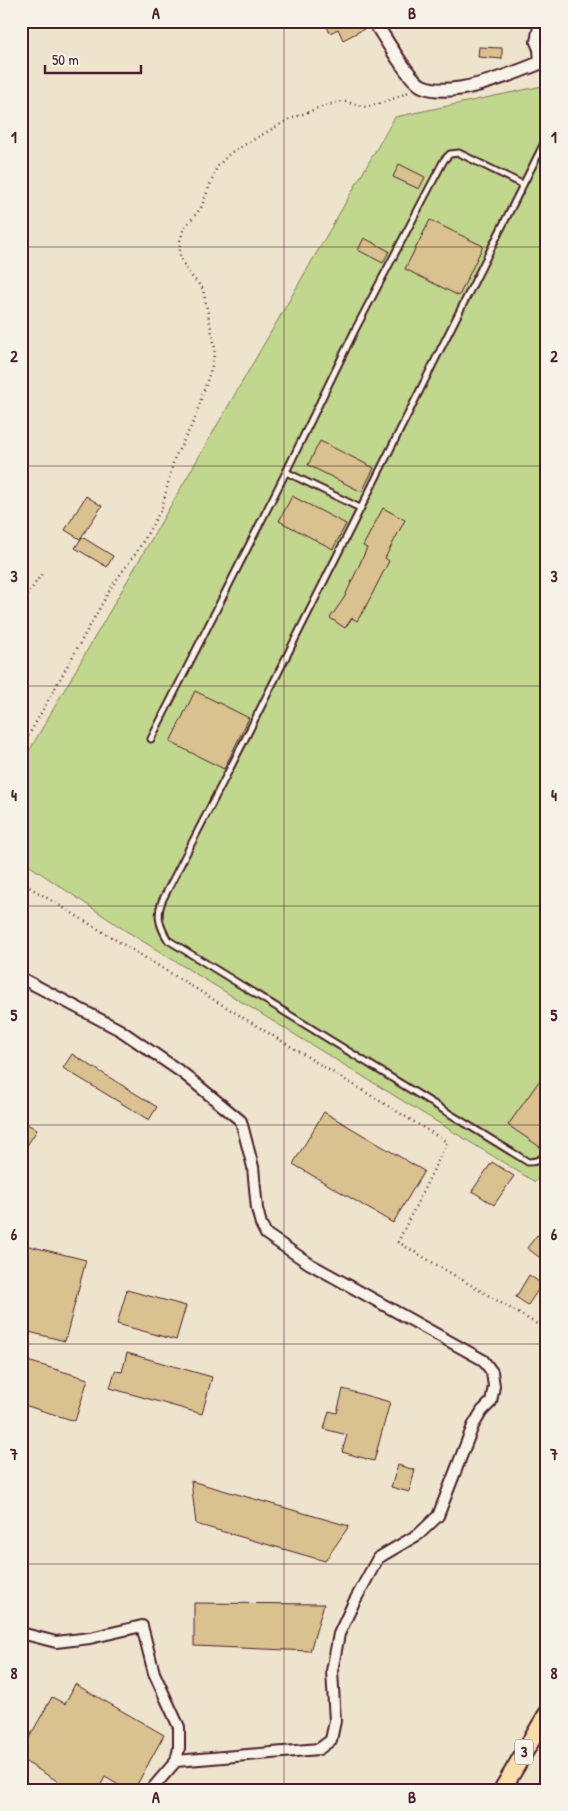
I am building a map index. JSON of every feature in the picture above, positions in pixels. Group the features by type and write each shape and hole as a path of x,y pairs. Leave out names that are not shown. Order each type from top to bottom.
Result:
{"highway":[{"name":"3","path":"502,1790 547,1714"}],"street":[{"path":"374,21 405,69 420,85 438,89 459,88 487,82 543,61 536,42 540,21"},
{"path":"21,978 120,1030 184,1074 241,1121 253,1167 257,1209 266,1234 310,1264 483,1360 492,1372 494,1386 491,1402 482,1411 473,1426 438,1516 418,1534 378,1558 339,1634 332,1670 335,1721 331,1740 319,1748 176,1761"},
{"path":"21,1633 37,1639 56,1642 90,1638 142,1626 154,1673 179,1727 179,1748 176,1761 151,1790"}],"lane":[{"path":"547,137 159,908 159,923 168,940 528,1162 536,1162 542,1159 547,1152"},
{"path":"150,739 286,472 356,328 445,158 450,154 459,153 522,184"},
{"path":"286,472 360,508"}],"path":[{"path":"21,749 112,586 138,550 162,508 174,459 194,421 212,366 215,348 203,289 188,272 180,257 180,241 184,228 201,208 217,167 230,153 288,120 342,101 366,107 405,95 420,85"},
{"path":"21,604 43,572"},
{"path":"21,882 447,1142 398,1242 547,1330"}],"green space":[{"path":"547,85 547,1165 535,1182 126,931 21,860 21,765 395,117"}],"building":[{"path":"324,21 360,21 364,29 343,40 338,29 330,33"},
{"path":"479,47 502,48 502,59 478,57"},
{"path":"399,164 425,177 419,189 393,177"},
{"path":"430,220 483,246 459,296 405,269"},
{"path":"364,238 389,251 383,263 358,250"},
{"path":"320,441 374,468 362,492 308,465"},
{"path":"86,496 102,506 80,539 65,530"},
{"path":"292,496 346,524 333,549 279,521"},
{"path":"383,508 405,520 385,558 389,561 364,610 357,621 352,618 345,628 330,618 344,598 367,548 363,546"},
{"path":"82,537 113,556 107,567 75,548"},
{"path":"195,691 249,718 224,769 170,742"},
{"path":"72,1054 157,1107 149,1120 63,1068"},
{"path":"547,1070 547,1139 540,1147 508,1125"},
{"path":"324,1112 424,1171 393,1223 293,1164"},
{"path":"21,1120 37,1130 21,1155"},
{"path":"492,1162 514,1176 494,1205 472,1191"},
{"path":"537,1235 547,1242 547,1263 527,1248"},
{"path":"21,1244 86,1260 65,1341 21,1330"},
{"path":"529,1275 542,1284 528,1305 516,1297"},
{"path":"127,1290 186,1306 176,1340 117,1324"},
{"path":"127,1353 212,1377 202,1414 110,1388 115,1371 122,1372"},
{"path":"21,1359 88,1379 75,1421 21,1404"},
{"path":"343,1389 390,1402 374,1461 342,1452 347,1435 324,1429 329,1411 337,1413"},
{"path":"398,1465 415,1470 409,1492 391,1487"},
{"path":"191,1481 349,1526 325,1561 196,1524"},
{"path":"194,1603 324,1604 310,1651 194,1646"},
{"path":"75,1684 164,1735 134,1790 127,1790 105,1777 98,1790 72,1790 21,1759 21,1743 25,1745 52,1697 65,1704"}]}
